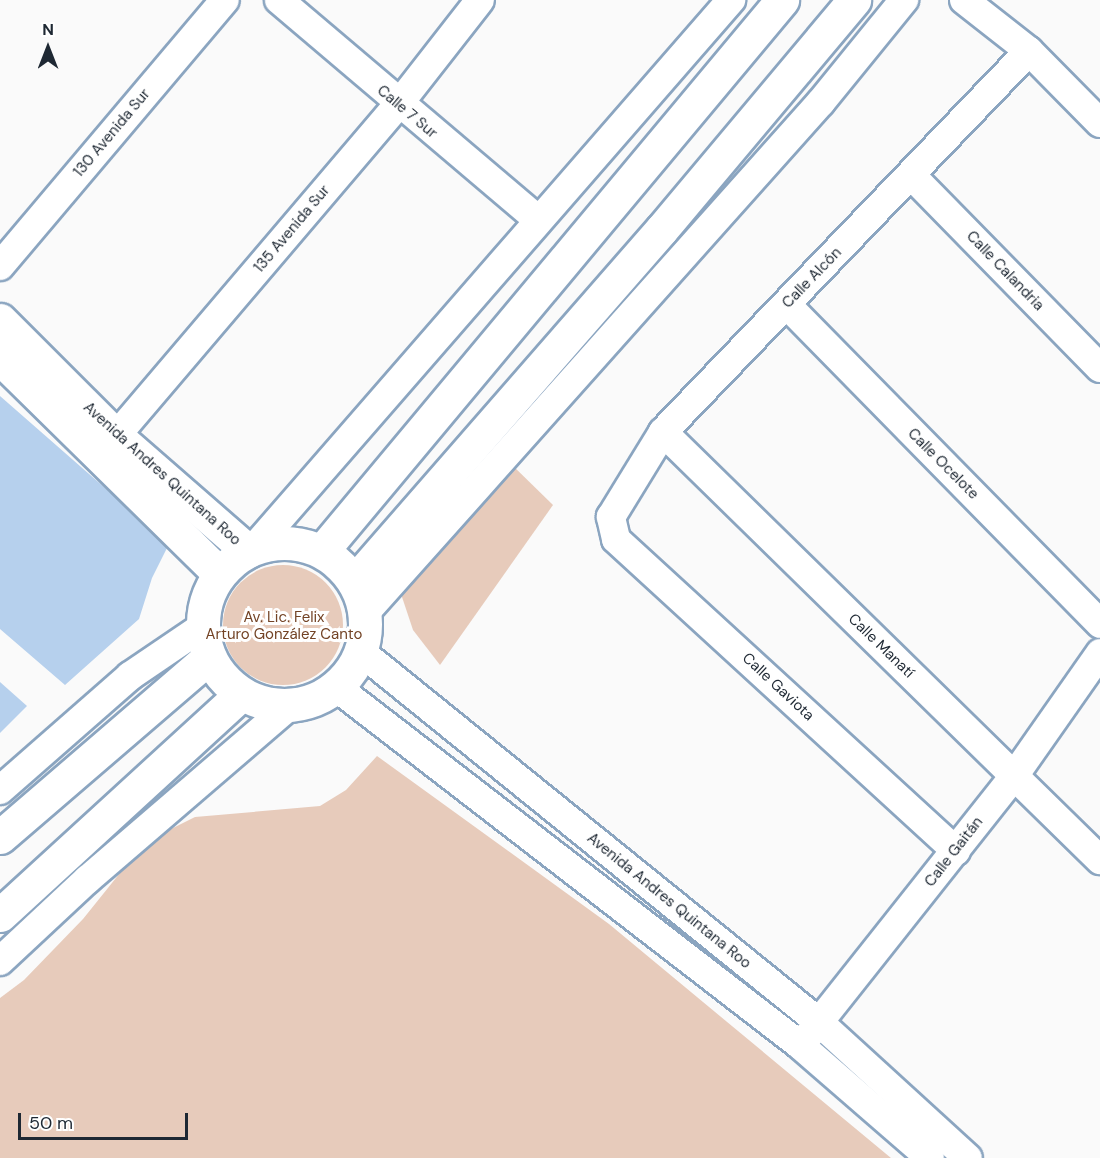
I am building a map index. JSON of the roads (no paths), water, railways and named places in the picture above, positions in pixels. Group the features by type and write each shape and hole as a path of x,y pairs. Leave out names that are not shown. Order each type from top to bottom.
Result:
{"main road":[{"path":"322,551 782,0"},
{"path":"354,582 662,229 854,0"},
{"name":"Avenida Andres Quintana Roo","path":"0,320 220,574"},
{"name":"Avenida Andres Quintana Roo","path":"0,358 106,444 251,550"},
{"path":"276,543 300,544 322,551 340,564 354,582 365,613 361,652 336,687 314,700 290,706 264,703 241,693 223,678 206,642 206,599 220,574 251,550 276,543"},
{"path":"0,837 206,642"},
{"path":"0,915 241,693"}],"street":[{"name":"130 Avenida Sur","path":"0,266 225,0"},
{"name":"Calle 7 Sur","path":"279,0 398,105 538,220"},
{"name":"135 Avenida Sur","path":"106,444 398,105 480,0"},
{"path":"251,550 731,0"},
{"path":"365,613 821,102 904,0"},
{"path":"964,0 1029,51 1100,123"},
{"name":"Calle Alcón","path":"611,517 663,432 1029,51"},
{"path":"621,126 654,154"},
{"name":"Calle Calandria","path":"911,175 1100,368"},
{"name":"Calle Ocelote","path":"787,305 1100,624"},
{"name":"Calle Manatí","path":"663,432 1100,860"},
{"name":"Calle Gaviota","path":"611,517 616,539 956,851"},
{"path":"0,790 130,676 206,642"},
{"name":"Avenida Andres Quintana Roo","path":"361,652 820,1023 968,1158"},
{"name":"Calle Gaitán","path":"801,1045 1014,776 1100,653"},
{"name":"Avenida Andres Quintana Roo","path":"336,687 801,1045 930,1158"},
{"path":"0,960 88,879 290,706"}],"park label":[{"name":"Av. Lic. Felix Arturo González Canto","path":"284,626"}]}
